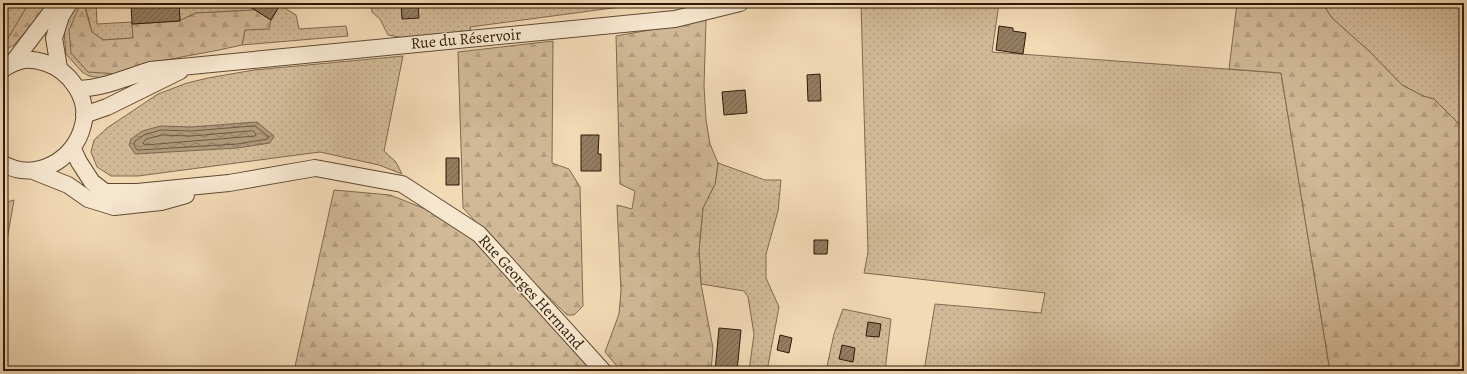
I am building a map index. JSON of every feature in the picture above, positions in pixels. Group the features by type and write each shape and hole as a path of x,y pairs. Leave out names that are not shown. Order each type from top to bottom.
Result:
{"street":[{"path":"9,65 58,3"},
{"path":"59,68 54,38 61,16 69,3"},
{"name":"Rue du Réservoir","path":"78,89 91,89 150,70 675,19 740,3"},
{"path":"4,166 17,170 33,171 54,165 73,149 83,125 84,115 83,104 78,89 59,68 40,61 24,60 9,65"},
{"name":"Rue du Réservoir","path":"84,115 107,108 190,65"},
{"name":"Rue Georges Hermand","path":"73,149 79,162 92,182 105,192 137,192 229,183 314,168 402,184 479,234 603,371"},
{"name":"Rue Georges Hermand","path":"33,171 68,185 88,199 114,207 161,202 229,183"}],"green space":[{"path":"3,3 29,3 7,40 3,40"},
{"path":"29,3 50,3 14,45 3,51 3,40 7,40"},
{"path":"77,3 96,3 97,24 132,22 133,38 103,40 92,32 85,5 69,30 118,74 104,78 89,76 82,72 66,54 64,31 67,20"},
{"path":"179,3 244,3 255,10 196,13 180,21"},
{"path":"371,3 650,3 470,27 471,33 404,38 388,35 380,19 372,12"},
{"path":"861,3 999,3 992,52 1281,73 1330,371 924,371 935,304 1041,313 1045,293 864,273 868,252"},
{"path":"1237,3 1322,3 1332,18 1370,52 1402,85 1423,96 1434,99 1464,129 1464,371 1330,371 1281,73 1229,69"},
{"path":"1322,3 1464,3 1464,129 1434,99 1423,96 1402,85 1370,52 1332,18"},
{"path":"84,5 92,32 103,40 133,38 132,24 179,21 196,13 255,10 271,20 269,29 245,30 242,45 144,64 118,74 88,72 71,53 69,30 79,7"},
{"path":"280,5 296,15 299,29 346,26 348,36 242,45 245,30 271,20"},
{"path":"706,20 704,86 706,120 710,144 718,163 715,184 703,208 699,250 701,284 713,348 711,371 621,371 605,352 619,314 621,291 617,205 632,209 635,191 620,184 616,36"},
{"path":"553,41 552,163 569,169 580,187 583,306 574,315 567,315 521,270 463,208 458,52"},
{"path":"403,56 384,151 396,162 402,174 379,165 320,152 138,176 111,176 97,167 91,152 94,140 107,128 158,94 187,83 254,70"},
{"path":"718,163 765,180 781,180 778,211 766,254 766,278 779,307 767,371 749,371 754,334 748,297 744,291 701,284 699,250 703,208 715,184"},
{"path":"334,190 390,195 428,210 466,231 595,371 294,371"},
{"path":"14,200 3,263 3,203"},
{"path":"843,309 891,319 885,371 826,371 834,334"}],"water":[{"path":"257,122 274,136 270,143 237,148 135,154 129,145 131,139 142,131 161,126 191,127"}],"building":[{"path":"131,3 179,3 180,21 132,24"},
{"path":"244,3 281,3 271,20"},
{"path":"401,3 418,3 419,18 402,19"},
{"path":"999,26 1013,28 1013,31 1026,33 1023,54 996,50"},
{"path":"820,74 821,101 808,101 807,75"},
{"path":"745,90 747,113 724,115 722,92"},
{"path":"581,135 599,135 598,154 601,154 601,171 581,171"},
{"path":"446,158 459,158 459,185 446,185"},
{"path":"814,240 828,240 827,254 814,254"},
{"path":"868,322 881,324 879,337 866,336"},
{"path":"719,328 741,330 737,371 715,371"},
{"path":"780,335 792,338 789,353 777,350"},
{"path":"842,345 855,348 853,362 839,359"}]}
